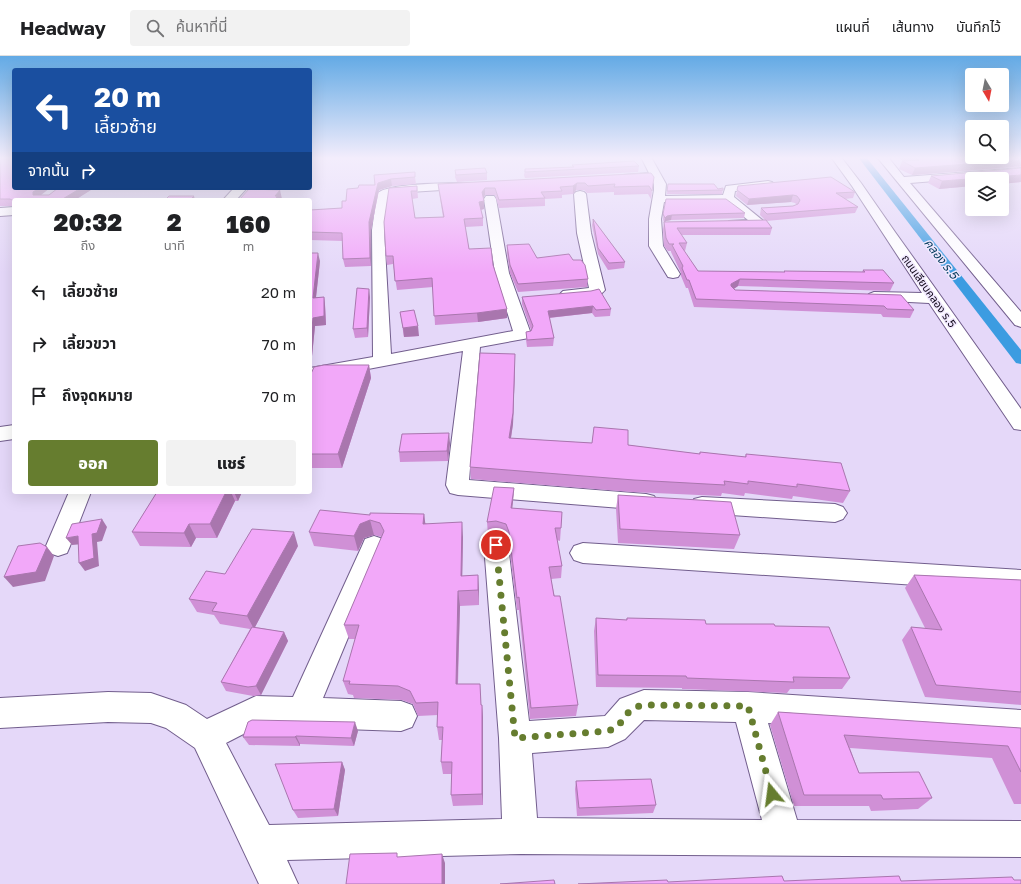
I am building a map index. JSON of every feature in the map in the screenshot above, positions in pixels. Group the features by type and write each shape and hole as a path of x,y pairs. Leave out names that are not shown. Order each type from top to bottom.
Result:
{"street":[{"path":"382,361 378,230 383,196"},
{"path":"550,295 590,292 597,290 584,233 580,196"},
{"path":"659,196 655,218 656,246 673,274"},
{"name":"ถนนเลียบคลอง ร.5","path":"858,196 889,234 935,298 1021,424"},
{"path":"916,196 1021,322"},
{"path":"668,199 728,198 760,223 723,224"},
{"path":"312,374 523,334 500,266 490,199"},
{"path":"745,211 761,210"},
{"path":"0,212 12,211"},
{"path":"856,296 935,298"},
{"path":"511,299 527,297"},
{"path":"472,344 458,487 671,503 835,513"},
{"path":"0,434 12,432"},
{"path":"58,546 79,494"},
{"path":"496,545 515,738 521,836"},
{"path":"302,712 374,546"},
{"path":"583,553 1021,581"},
{"path":"515,738 608,731 616,728 631,709 644,705 748,706 1021,725"},
{"path":"748,706 784,837"},
{"path":"0,713 108,707 150,708 175,716 206,737 279,884"},
{"path":"206,737 256,711 401,716"},
{"path":"259,843 521,836 1021,839"}],"building":[{"path":"0,196 68,196 64,198 0,199"},
{"path":"169,196 194,196 192,198 167,198"},
{"path":"243,196 277,196 276,198 241,198"},
{"path":"346,196 375,196 369,222 370,258 343,259 342,233 312,232 312,210 342,208 342,201 346,201"},
{"path":"388,196 412,196 415,218 444,217 440,196 483,196 484,201 479,202 483,218 464,219 469,249 491,248 493,265 507,309 434,316 432,278 395,281 393,256 386,256 384,222"},
{"path":"498,196 543,196 545,198 499,200"},
{"path":"745,196 786,196 749,199"},
{"path":"796,196 840,196 858,207 767,214 761,208 793,206 798,204 800,200"},
{"path":"666,199 726,199 745,213 672,215 665,218 663,214"},
{"path":"593,219 625,262 609,263 598,248"},
{"path":"766,220 772,228 677,228 687,243 679,243 698,271 865,272 863,270 883,270 894,283 740,279 731,284 731,286 735,290 901,295 914,310 887,309 884,306 696,299 689,280 687,280 682,268 683,266 672,245 674,244 669,244 666,238 664,222"},
{"path":"529,244 537,258 569,254 573,260 581,260 585,265 588,279 518,284 510,265 507,245"},
{"path":"312,253 318,253 313,298 324,297 324,316 313,318 312,328"},
{"path":"357,288 369,289 367,328 353,329"},
{"path":"599,289 611,309 596,310 593,306 548,311 554,338 527,340 526,332 531,331 533,326 522,297"},
{"path":"414,310 418,326 403,328 400,312"},
{"path":"480,353 515,354 513,413 509,438 592,443 594,427 628,430 628,445 700,454 700,452 746,457 746,454 841,463 850,491 797,484 797,487 748,481 748,484 724,481 725,485 634,480 470,467"},
{"path":"324,365 369,365 338,454 312,454 312,372 314,367"},
{"path":"449,433 447,451 399,452 402,434"},
{"path":"494,487 514,488 511,508 562,512 561,528 555,528 562,566 549,567 554,596 560,596 578,705 531,708 519,597 517,598 509,532 506,524 496,521 487,522"},
{"path":"156,494 225,494 210,524 189,524 184,533 132,532"},
{"path":"618,495 731,502 740,535 620,529"},
{"path":"320,510 370,515 370,513 424,514 423,524 462,522 461,576 478,575 478,590 458,591 456,684 480,684 482,705 482,794 451,795 452,762 441,762 443,727 437,727 438,702 416,703 410,691 398,686 349,684 350,681 343,681 359,625 344,625 384,531 380,523 370,520 360,524 354,536 309,532"},
{"path":"102,519 97,533 92,534 94,558 79,563 78,536 66,538 72,524"},
{"path":"252,529 294,532 247,616 212,611 217,603 189,599 206,571 225,574"},
{"path":"40,543 47,547 36,572 4,577 18,546"},
{"path":"914,575 1021,580 1021,692 936,685 911,627 942,630"},
{"path":"596,618 627,620 627,618 705,620 706,624 774,624 775,626 829,627 850,678 793,677 794,682 687,678 686,676 598,675"},
{"path":"252,627 284,632 256,686 248,687 221,682"},
{"path":"778,712 1021,728 1021,772 1008,746 844,735 859,773 919,772 932,798 883,799 881,795 804,795"},
{"path":"252,720 355,722 351,738 296,736 243,737 248,722"},
{"path":"342,762 334,809 293,810 275,764"},
{"path":"651,779 656,805 579,808 576,781"},
{"path":"397,853 397,857 442,854 442,884 346,884 350,854"},
{"path":"782,876 784,881 899,876 901,881 1012,877 1014,880 1021,880 1021,884 578,884 667,880 668,882"},
{"path":"554,880 555,884 500,884"}],"waterway":[{"name":"คลอง ร.5","path":"892,196 1021,360"}],"route":[{"path":"496,545 515,738 608,731 616,728 621,723 627,712 636,706 748,706 772,794"}]}
